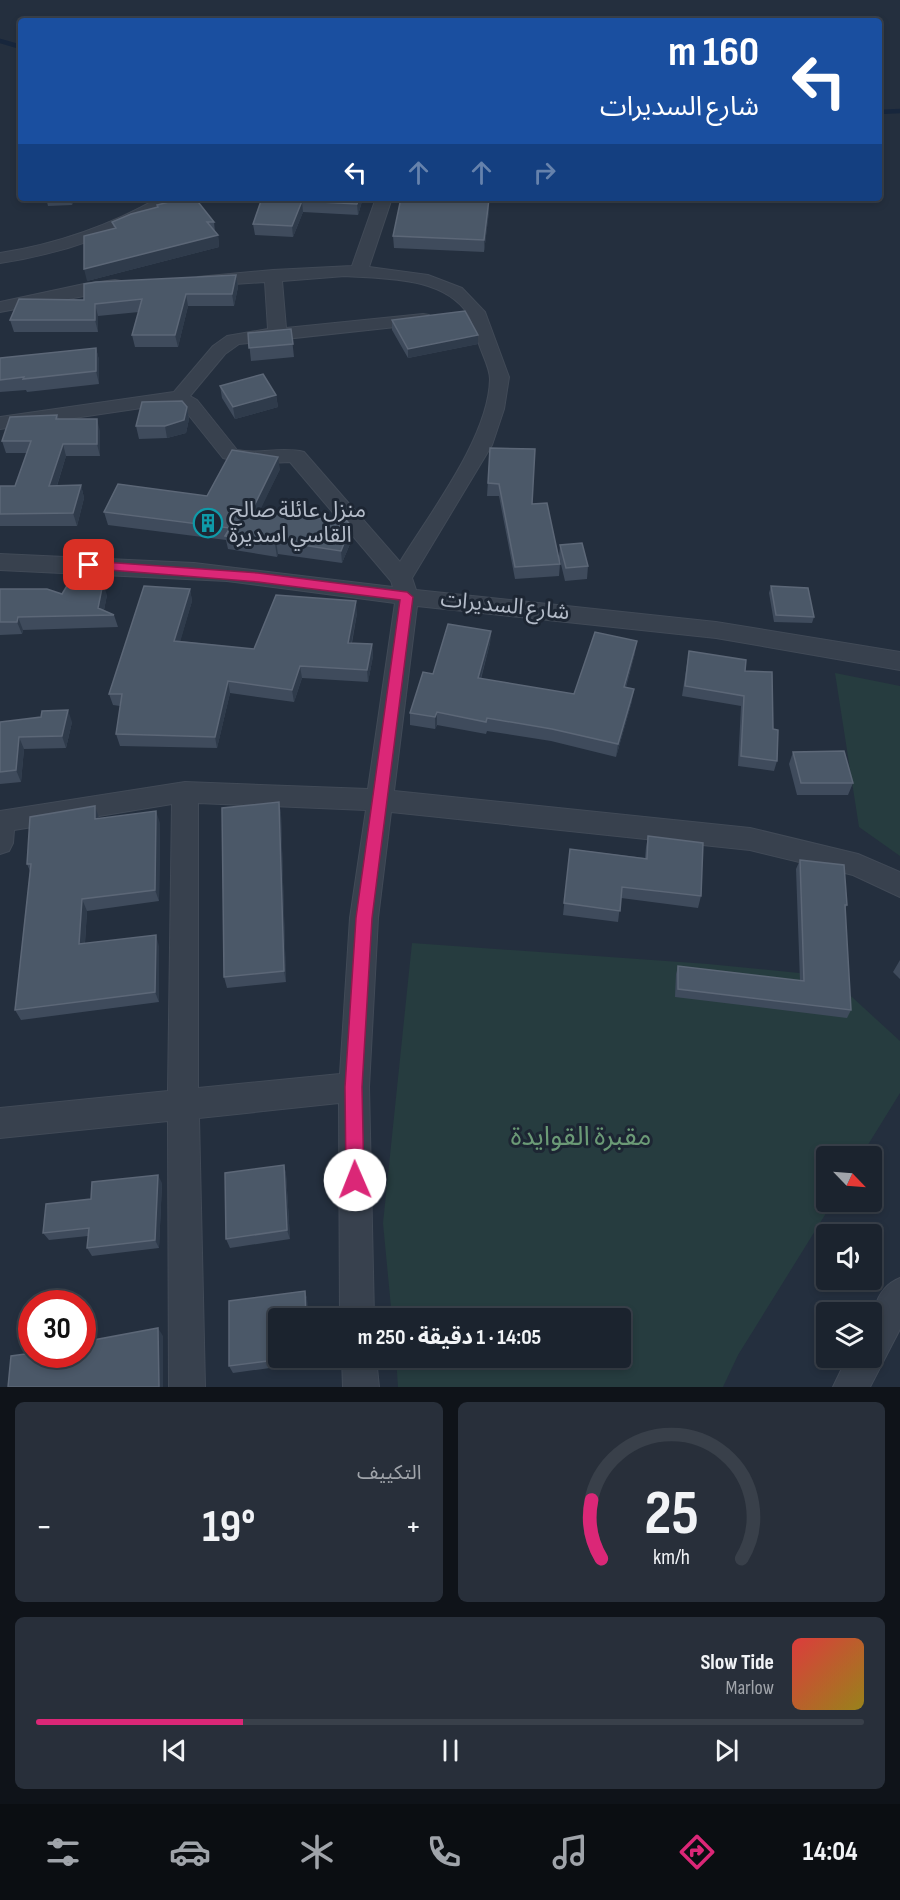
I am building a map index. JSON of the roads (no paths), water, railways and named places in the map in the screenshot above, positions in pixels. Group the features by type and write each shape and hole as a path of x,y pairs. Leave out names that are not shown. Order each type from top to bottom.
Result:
{"street":[{"path":"0,258 16,256 95,233 144,214 165,201"},
{"path":"358,272 383,201"},
{"path":"188,282 273,275 358,272 393,274 428,280 456,292 476,312 500,377 494,409 482,445 404,587 364,918 354,1087 357,1308"},
{"path":"273,275 277,334"},
{"path":"0,307 84,289 136,283"},
{"path":"178,398 219,350 233,340 476,312"},
{"path":"0,423 167,397 178,398 190,404 230,454 238,458 286,454 297,458 404,587"},
{"name":"شارع السديرات","path":"0,562 191,571 404,587 507,605 842,648 900,661"},
{"path":"185,792 183,1103 187,1387"},
{"path":"0,829 131,799 185,792 380,800 750,839 813,852 858,865 900,885"},
{"path":"0,1123 354,1087"},
{"path":"882,1328 900,1295"},
{"path":"360,1368 361,1387"},
{"path":"851,1387 861,1368"}],"waterway":[{"path":"0,41 18,46"},
{"path":"882,112 900,111"}],"place":[{"name":"منزل عائلة صالح القاسي اسديرة","path":"208,523"}],"park label":[{"name":"مقبرة القوايدة","path":"581,1137"}]}
